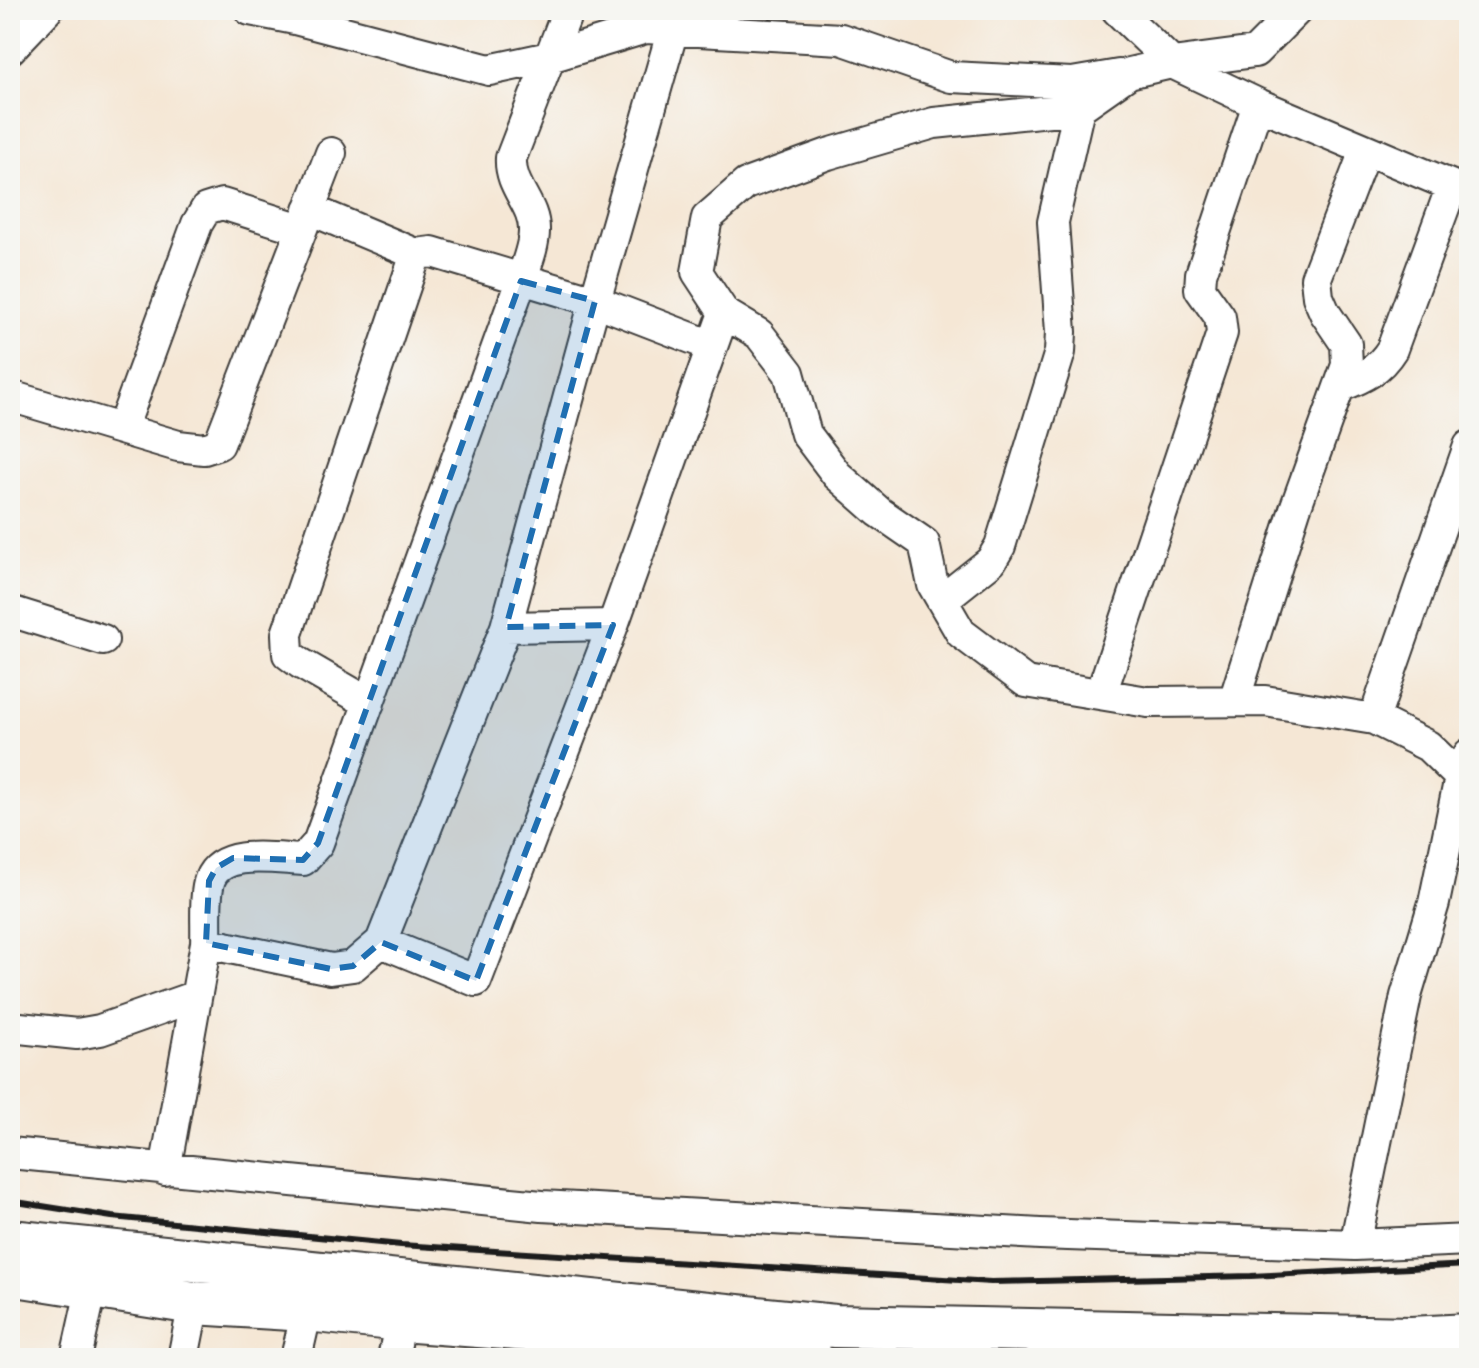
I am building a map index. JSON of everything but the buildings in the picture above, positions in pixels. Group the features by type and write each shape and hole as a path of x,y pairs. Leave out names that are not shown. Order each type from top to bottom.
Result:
{"street":[{"path":"10,49 47,10"},
{"path":"250,10 290,14 489,70 550,57 675,20 841,39 951,77 1072,83 1172,63 1255,52 1297,10"},
{"path":"165,1170 206,943 209,881 216,868 233,858 303,860 318,843 521,281 534,231 531,214 510,171 511,158 568,10"},
{"path":"1117,10 1172,63 1365,151 1460,189 1392,349 1383,363 1370,374 1341,386"},
{"path":"206,943 331,969 353,966 381,942 506,627 675,20"},
{"path":"1129,73 1079,108 934,123 828,154 746,184 707,218 697,272 724,313 759,334 789,373 806,434 837,475 879,512 924,543 933,585 961,633 1026,682 1148,702 1265,701 1374,719 1464,766 1434,903 1406,996 1355,1245"},
{"path":"1101,694 1222,333 1220,317 1200,289 1201,274 1258,104"},
{"path":"942,600 991,561 1000,546 1060,352 1053,222 1079,108"},
{"path":"1234,701 1295,509 1347,365 1346,344 1325,313 1318,297 1316,278 1365,151"},
{"path":"10,396 178,446 204,449 219,444 331,153"},
{"path":"122,429 197,224 206,209 222,204 305,219 416,254 432,252 595,301 712,346"},
{"path":"369,703 288,654 287,634 416,254"},
{"path":"381,942 476,981 613,625 724,313"},
{"path":"1374,719 1469,446"},
{"path":"10,611 103,640"},
{"path":"506,627 613,625"},
{"path":"10,1027 77,1034 100,1030 196,996"},
{"path":"10,1153 558,1207 1040,1234 1355,1245 1469,1240"},
{"path":"10,1241 835,1326 1396,1337 1469,1335"},
{"path":"10,1274 194,1303 307,1310 397,1339 1006,1358"},
{"path":"76,1358 92,1286"},
{"path":"183,1358 194,1303"},
{"path":"296,1358 307,1310"}],"highlighted area":[{"path":"521,281 595,301 506,627 613,625 476,981 381,942 353,966 331,969 206,943 209,881 216,868 233,858 303,860 318,843"}],"railway":[{"path":"10,1201 112,1217 401,1245 991,1282 1251,1276 1469,1265"}]}
